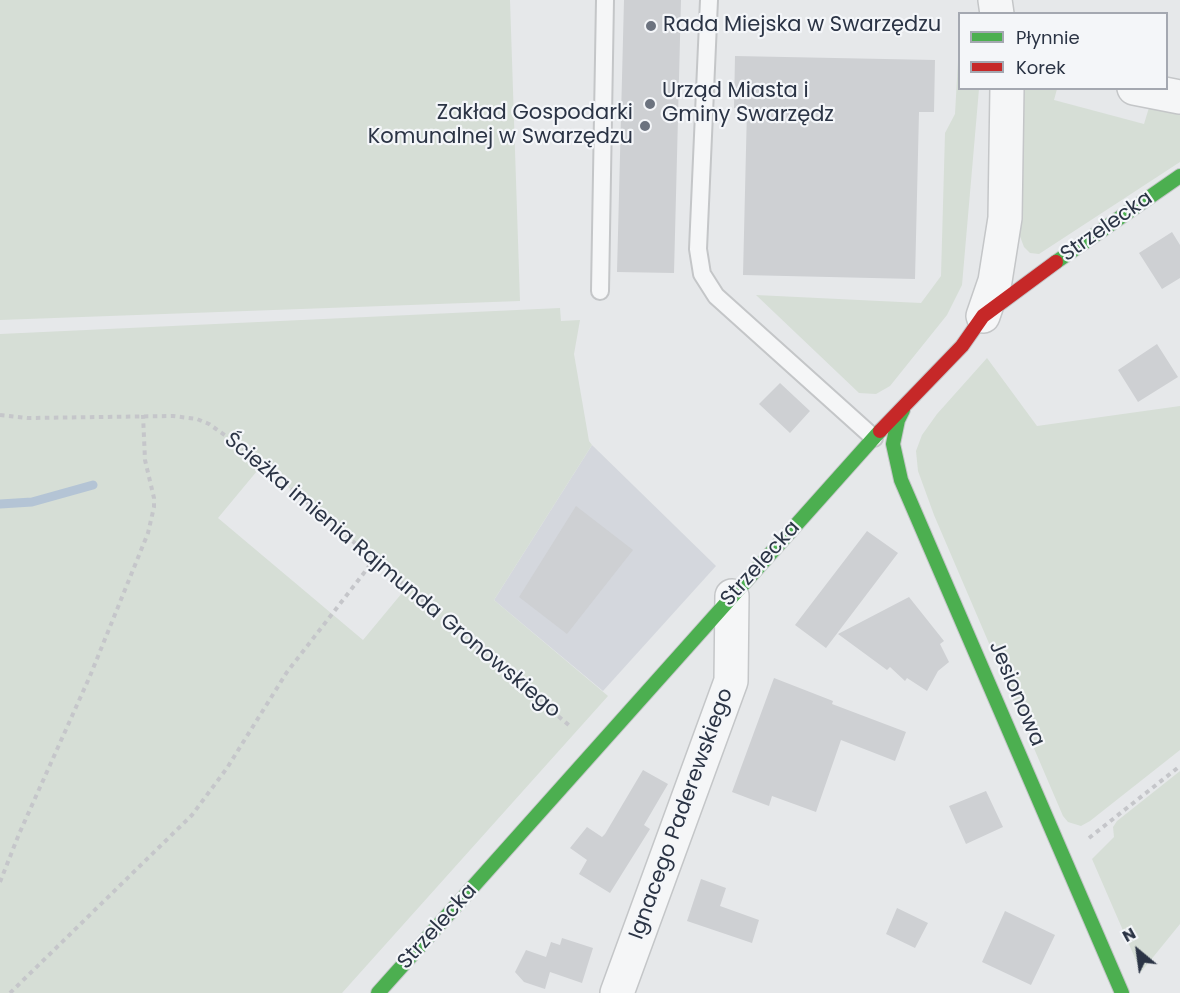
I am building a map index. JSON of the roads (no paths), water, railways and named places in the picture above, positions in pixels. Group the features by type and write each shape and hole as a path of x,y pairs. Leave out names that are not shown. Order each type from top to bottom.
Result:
{"street":[{"path":"983,316 995,281 1005,218 1007,90"},
{"path":"1144,90 1180,97"},
{"name":"Strzelecka","path":"378,993 874,438 962,346 983,316 1180,176"},
{"name":"Jesionowa","path":"904,408 898,420 893,444 901,480 1063,856 1116,988"},
{"name":"Ignacego Paderewskiego","path":"617,993 731,681 732,596"}],"lane":[{"path":"600,291 605,0"},
{"path":"709,0 698,249 702,274 716,296 874,438"}],"waterway":[{"path":"0,504 32,502 93,485"}],"place":[{"name":"Rada Miejska w Swarzędzu","path":"651,26"},
{"name":"Urząd Miasta i Gminy Swarzędz","path":"650,104"},
{"name":"Zakład Gospodarki Komunalnej w Swarzędzu","path":"645,126"}]}
